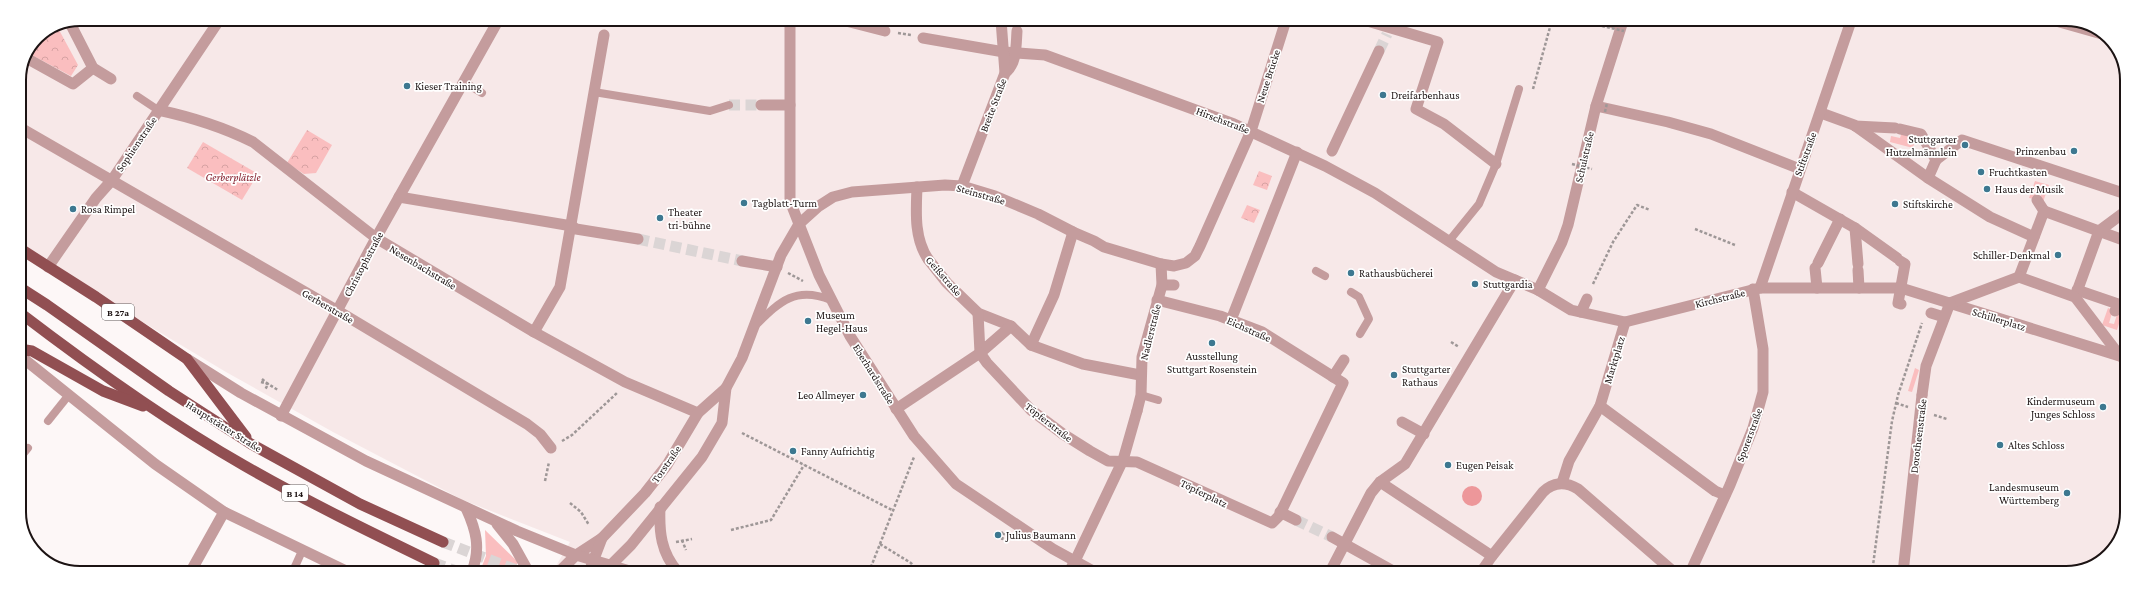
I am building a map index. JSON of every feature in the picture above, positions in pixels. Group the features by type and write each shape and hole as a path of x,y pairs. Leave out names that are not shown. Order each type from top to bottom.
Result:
{"main road":[{"name":"B 27a","path":"26,253 96,297 187,359 251,444"},
{"name":"Hauptstätter Straße","path":"26,291 169,391 251,444 360,504 443,542"},
{"name":"Hauptstätter Straße","path":"26,317 160,413 244,466 363,529 434,563"},
{"path":"26,350 32,351 103,391 160,413"}],"street":[{"name":"Sophienstraße","path":"48,267 96,198 112,180 215,26"},
{"name":"Christophstraße","path":"281,416 376,238 495,26"},
{"name":"Eberhardstraße","path":"790,26 790,201 831,300 850,336 914,436 956,484 1029,533 1084,566"},
{"path":"865,26 885,31"},
{"name":"Breite Straße","path":"962,186 1005,73 1002,26"},
{"path":"1005,73 1011,69 1016,53 1017,26"},
{"name":"Neue Brücke","path":"1251,131 1284,26"},
{"path":"1384,26 1438,42 1416,109 1444,124 1496,164"},
{"name":"Schulstraße","path":"1538,290 1562,242 1568,225 1603,107 1622,26"},
{"name":"Stiftstraße","path":"1756,289 1821,113 1849,26"},
{"path":"72,27 94,68 111,79"},
{"path":"534,332 560,287 572,226 604,35"},
{"name":"Hirschstraße","path":"923,38 1004,52 1045,55 1251,131 1297,152 1375,193 1496,272"},
{"path":"1332,151 1379,51"},
{"path":"30,59 73,84 94,68"},
{"path":"762,105 790,105"},
{"path":"1603,107 1668,122 1711,134 1800,169"},
{"name":"Nesenbachstraße","path":"158,110 187,116 236,133 253,142 376,238 534,332 625,382 698,413"},
{"path":"1821,113 1854,126 1928,178 1990,217 2034,237"},
{"path":"1854,126 1897,128 1920,134 1936,160"},
{"name":"Gerberstraße","path":"26,131 338,311 527,424 540,434 551,448"},
{"path":"1161,264 1174,266 1186,263 1195,256 1251,131"},
{"path":"1928,178 1936,160 1962,140 2120,192"},
{"path":"1232,320 1297,152"},
{"name":"Steinstraße","path":"799,224 819,206 840,195 852,192 945,185 962,186 995,196 1038,214 1104,247 1161,264"},
{"name":"Geißstraße","path":"917,187 917,228 922,250 947,283 978,313 1011,326 1031,344 1083,364 1140,375"},
{"path":"1792,192 1855,228 1905,264 1898,303 1901,304"},
{"path":"399,197 572,226 576,229 638,239"},
{"path":"2037,200 2044,211 2120,239"},
{"path":"2044,211 2019,277 2118,304 2115,311"},
{"path":"2076,293 2099,231 2120,215"},
{"path":"1817,288 1816,265 1840,219"},
{"name":"Torstraße","path":"566,566 576,555 602,538 645,493 667,465 698,413 726,388 742,358 777,267 790,238 799,224"},
{"path":"1855,228 1859,288"},
{"path":"1031,344 1054,295 1073,232"},
{"path":"742,261 777,267"},
{"name":"Nadlerstraße","path":"1072,566 1123,460 1141,395 1140,375 1146,338 1162,285 1161,264"},
{"name":"Marktplatz","path":"1496,272 1538,290 1571,310 1625,322 1600,406 1569,460 1562,484"},
{"name":"Schillerplatz","path":"1950,303 2019,277"},
{"path":"1333,566 1371,493 1380,482 1406,464 1515,280"},
{"path":"1162,285 1174,285"},
{"name":"Kirchstraße","path":"1625,322 1756,289 1901,288 1930,306 1950,303"},
{"name":"Sporerstraße","path":"1693,566 1753,428 1763,392 1763,349 1756,289"},
{"name":"Schillerplatz","path":"2076,293 2120,353"},
{"path":"1581,312 1587,299"},
{"name":"Eichstraße","path":"1157,300 1232,320 1262,332 1334,377"},
{"name":"Schillerplatz","path":"1950,303 2120,356"},
{"name":"Dorotheenstraße","path":"1904,566 1926,366 1950,303"},
{"path":"1930,306 1944,317"},
{"path":"978,313 980,353"},
{"path":"896,408 980,353 1011,326"},
{"name":"Töpferstraße","path":"980,353 987,363 1031,410 1062,434 1108,461 1123,460"},
{"path":"187,359 281,416 366,461 495,521 576,555 593,560 604,566"},
{"path":"1296,520 1280,512 1343,383 1334,377 1344,360"},
{"path":"26,361 68,396 155,464 224,512 335,566"},
{"name":"Torstraße","path":"610,566 631,545 702,457 722,423 726,388"},
{"path":"1600,406 1715,491 1725,495"},
{"path":"1402,422 1424,434"},
{"name":"Töpferplatz","path":"1123,460 1137,462 1265,521 1272,523 1280,512"},
{"path":"1380,482 1492,556"},
{"path":"1485,566 1543,492 1551,486 1562,484 1578,489 1666,566"},
{"path":"466,508 475,529 478,545 477,558 474,566"},
{"path":"660,508 659,529 663,548 674,566"},
{"path":"194,566 224,512"},
{"path":"495,521 513,544 525,566"},
{"path":"1332,537 1385,566"},
{"name":"Torstraße","path":"591,566 602,538"}],"lane":[{"path":"464,82 482,93"},
{"path":"1449,241 1479,204 1496,164 1519,89"},
{"path":"594,92 710,111 729,105"},
{"path":"138,96 158,110"},
{"path":"1316,271 1325,276"},
{"path":"1351,292 1359,297 1369,319 1360,334"},
{"path":"754,326 775,306 789,298 804,293 818,295 831,300"},
{"path":"1141,395 1158,400"},
{"path":"48,421 68,396"},
{"path":"295,566 302,551"}],"path":[{"path":"885,31 923,38"},
{"path":"1572,164 1592,169"},
{"path":"1593,284 1613,242 1637,205 1650,210"},
{"path":"1694,229 1735,245"},
{"path":"1873,566 1892,421 1898,395 1930,306"},
{"path":"261,381 291,398"},
{"path":"265,391 268,384"},
{"path":"545,481 551,448 572,435 621,389"},
{"path":"742,433 892,510"},
{"path":"731,530 771,520 804,465"},
{"path":"871,566 908,469"},
{"path":"570,503 581,512 589,525"},
{"path":"998,537 1005,530"},
{"path":"675,542 692,539"},
{"path":"682,540 686,550"},
{"path":"880,544 911,563 913,566"}],"shaded area":[{"path":"80,26 2073,26 2087,30 2102,39 2111,50 2119,69 2120,519 2116,533 2107,548 2099,555 2077,565 556,566 570,542 463,500 333,432 226,372 26,252 27,69 35,50 50,35 59,30"},
{"path":"1472,486 1479,489 1482,496 1479,503 1472,506 1465,503 1462,496 1465,489"}],"green space":[{"path":"59,30 78,65 71,76 32,55 42,42"},
{"path":"307,130 332,145 316,173 304,174 287,163"},
{"path":"1902,131 1916,135 1913,148 1890,142 1891,136 1900,138"},
{"name":"Gerberplätzle","path":"203,142 258,174 242,200 187,168"},
{"path":"1259,171 1272,176 1267,190 1253,185"},
{"path":"2035,181 2049,185 2043,202 2039,201 2043,188 2039,187 2034,199 2029,198"},
{"path":"1247,205 1260,210 1254,223 1241,218"},
{"path":"2120,305 2120,320 2117,330 2102,325 2108,308 2113,310 2109,323 2114,324"},
{"path":"1915,368 1919,370 1912,392 1908,391"},
{"path":"485,530 518,562 516,566 482,566 486,556"}],"tunnel":[{"path":"1379,51 1387,34"},
{"path":"729,105 761,105"},
{"path":"638,239 742,261"},
{"path":"1296,520 1332,537"},
{"path":"443,542 506,566"},
{"path":"434,563 442,566"}],"place":[{"name":"Kieser Training","path":"407,86"},
{"name":"Dreifarbenhaus","path":"1383,95"},
{"name":"Stuttgarter Hutzelmännlein","path":"1965,145"},
{"name":"Prinzenbau","path":"2074,151"},
{"name":"Fruchtkasten","path":"1981,172"},
{"name":"Haus der Musik","path":"1987,189"},
{"name":"Tagblatt-Turm","path":"744,203"},
{"name":"Stiftskirche","path":"1895,204"},
{"name":"Rosa Rimpel","path":"73,209"},
{"name":"Theater tri-bühne","path":"660,218"},
{"name":"Schiller-Denkmal","path":"2058,255"},
{"name":"Rathausbücherei","path":"1351,273"},
{"name":"Stuttgardia","path":"1475,284"},
{"name":"Museum Hegel-Haus","path":"808,321"},
{"name":"Ausstellung Stuttgart Rosenstein","path":"1212,343"},
{"name":"Stuttgarter Rathaus","path":"1394,375"},
{"name":"Leo Allmeyer","path":"863,395"},
{"name":"Kindermuseum Junges Schloss","path":"2103,407"},
{"name":"Altes Schloss","path":"2000,445"},
{"name":"Fanny Aufrichtig","path":"793,451"},
{"name":"Eugen Peisak","path":"1448,465"},
{"name":"Landesmuseum Württemberg","path":"2067,493"},
{"name":"Julius Baumann","path":"998,535"}]}
